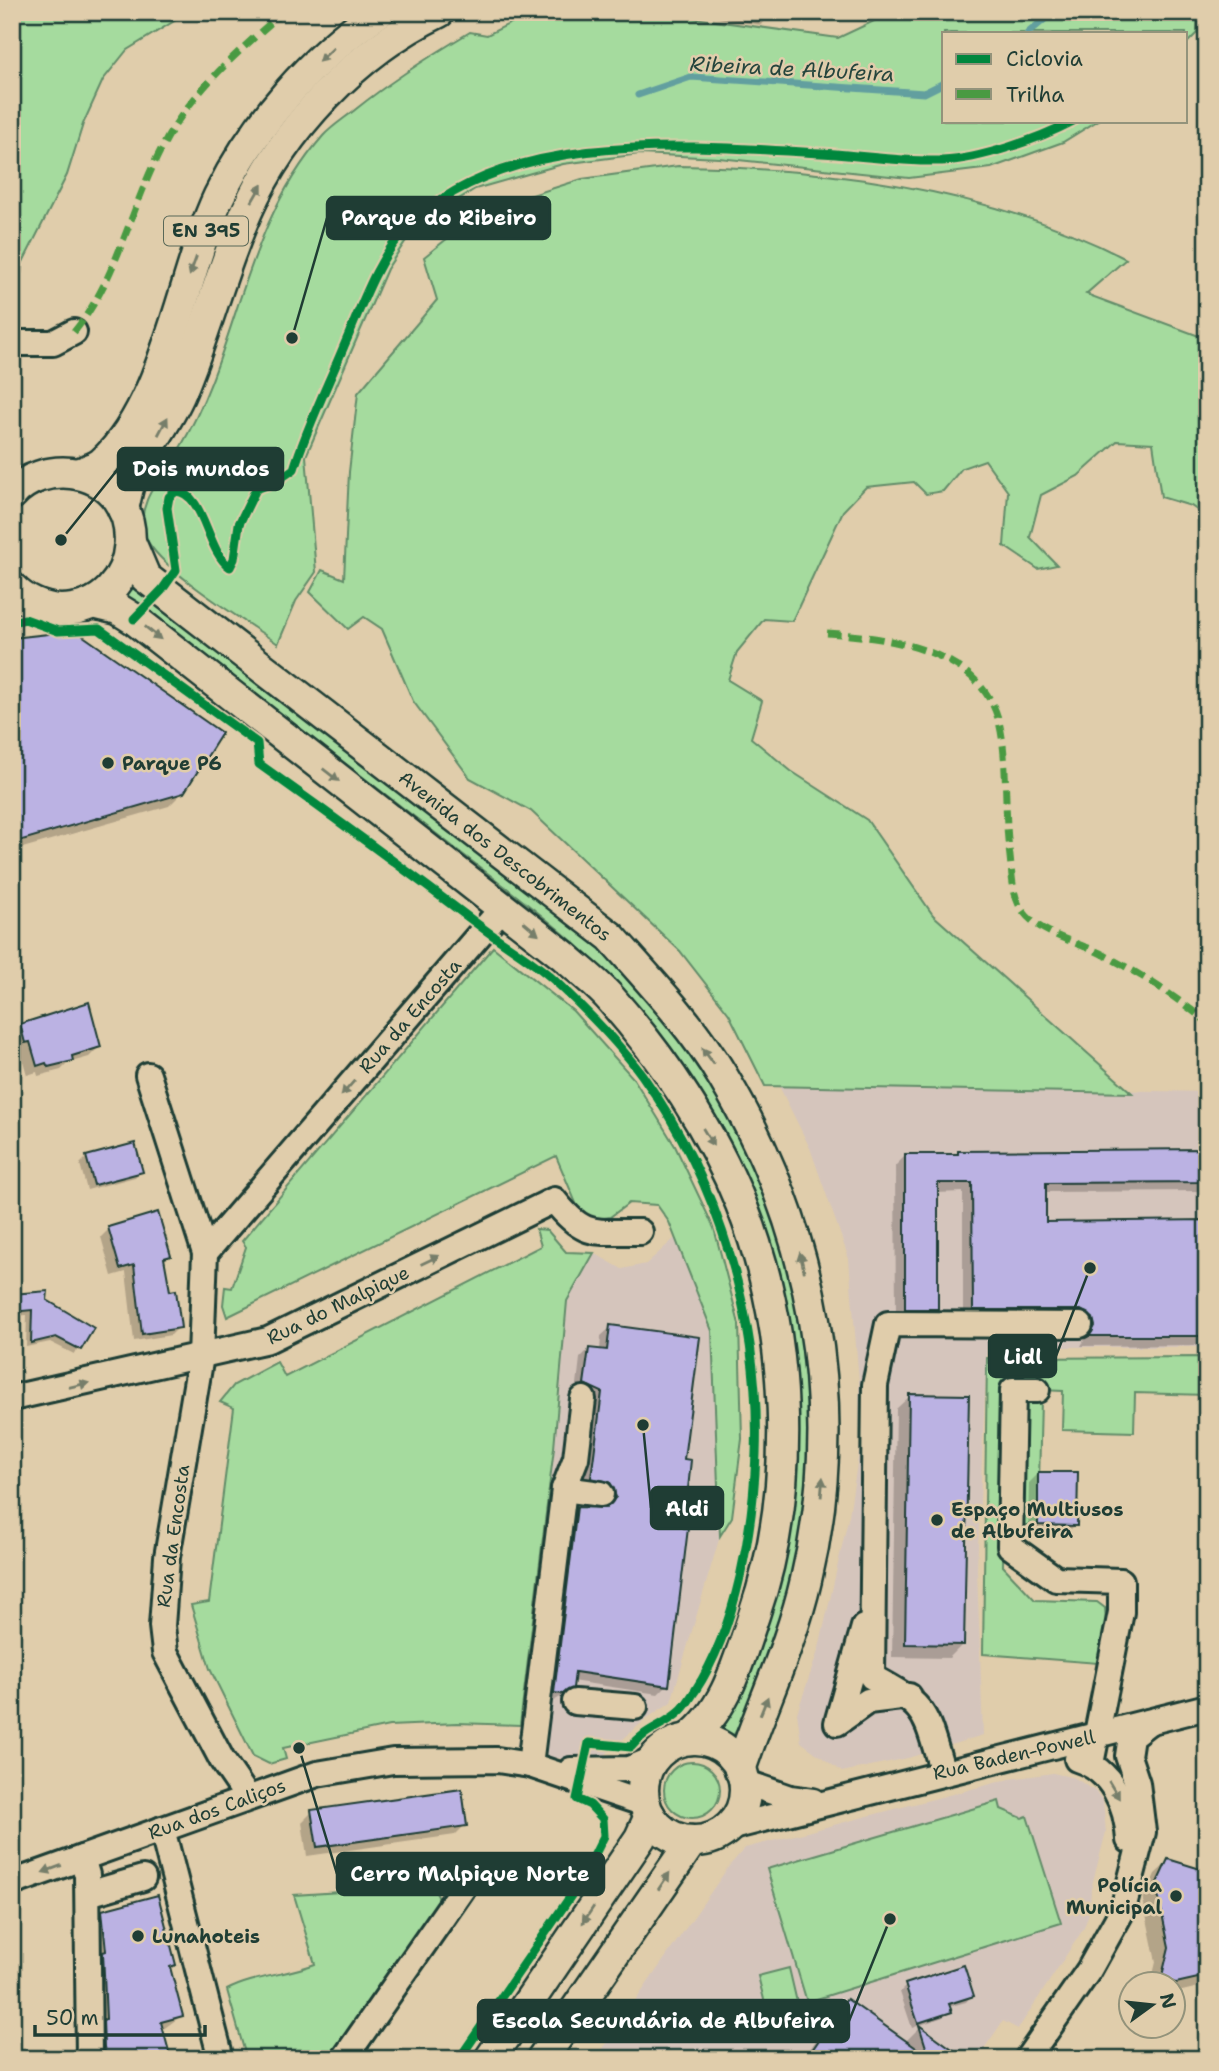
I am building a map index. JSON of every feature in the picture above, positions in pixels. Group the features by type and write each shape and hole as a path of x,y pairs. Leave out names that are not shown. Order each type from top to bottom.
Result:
{"main road":[{"name":"EN 395","path":"78,474 100,464 126,434 140,410 155,379 219,196 247,148 294,85 354,29 379,12"},
{"name":"EN 395","path":"123,509 132,474 148,453 180,393 247,210 274,165 317,106 346,78 373,53 439,12"},
{"path":"18,483 46,474 78,474 104,486 123,509"},
{"name":"Avenida dos Descobrimentos","path":"123,509 131,544 145,577 611,937 669,1002 722,1076 767,1159 800,1252 820,1345 825,1406 822,1490 807,1578 791,1639 742,1776"},
{"path":"18,597 51,610 72,610 93,603 108,593 120,579 131,544"},
{"name":"Avenida dos Descobrimentos","path":"93,603 118,609 134,619 328,773 504,906 610,998 663,1067 712,1141 741,1205 762,1271 777,1350 785,1438 779,1502 762,1590 734,1673 714,1714 688,1739"},
{"path":"490,2059 640,1838 648,1810 646,1772 654,1759 675,1742 701,1740 725,1749 742,1776 742,1807 728,1828 708,1839 692,1841 675,1837 661,1829 648,1810"},
{"path":"542,2059 692,1841"}],"street":[{"path":"12,343 53,343 74,332"},
{"name":"Rua da Encosta","path":"205,1253 504,906"},
{"name":"Rua da Encosta","path":"148,1075 205,1253 201,1356 167,1557 162,1626 165,1652 222,1760 248,1798"},
{"name":"Rua do Malpique","path":"12,1398 268,1340 554,1199 572,1223 588,1232 640,1233"},
{"path":"943,1772 925,1713 909,1696 872,1677 875,1385 888,1324 1080,1325"},
{"path":"1037,1390 1013,1390 1010,1546 1056,1579 1121,1581 1121,1612 1091,1763"},
{"path":"541,1768 564,1489 576,1458 583,1399"},
{"path":"564,1489 601,1494"},
{"path":"873,1598 837,1723 868,1701 909,1696"},
{"path":"575,1702 635,1707"},
{"name":"Rua Baden-Powell","path":"728,1828 821,1802 1207,1707"},
{"path":"1027,2059 1089,1970 1123,1909 1143,1832 1137,1783 1128,1756 1131,1736 1150,1722"},
{"path":"1096,1736 1110,1742 1128,1756"},
{"path":"1035,1751 1091,1763 1116,1788 1129,1829 1131,1872"},
{"name":"Rua dos Caliços","path":"12,1883 317,1774 393,1761 497,1760 541,1768 629,1769 654,1759"},
{"name":"Rua dos Caliços","path":"541,1768 648,1810"},
{"name":"Rua Baden-Powell","path":"742,1776 790,1798 821,1802"},
{"path":"162,1829 221,2059"},
{"path":"82,1858 87,1875 88,1895 89,2059"},
{"path":"88,1895 143,1878"},
{"path":"344,2059 465,1885"}],"shaded area":[{"path":"778,1084 1207,1092 1207,1347 987,1347 977,1569 983,1735 908,1758 842,1772 801,1742 797,1713 819,1648 849,1515 860,1445 859,1382 849,1259 810,1148"},
{"path":"675,1238 712,1331 720,1536 671,1702 646,1719 597,1762 516,1754 554,1448 567,1301 594,1253 622,1269 646,1264"},
{"path":"1053,1773 1075,1778 1095,1791 1103,1801 1106,1832 1091,1889 1090,1910 1084,1928 1018,2029 1003,2021 977,2059 595,2059 729,1866 745,1848 1010,1779"}],"green space":[{"path":"12,12 189,12 127,50 103,80 83,124 67,175 22,264 16,328 12,332"},
{"path":"533,12 650,12 838,38 893,12 1198,12 1197,33 1188,42 1188,32 942,32 942,122 1095,122 1063,142 991,168 909,178 719,158 640,154 563,164 475,189 415,227 387,269 306,456 316,572 296,601 278,644 186,580 154,551 146,538 143,525 146,501 180,448 200,409 258,249 274,210 296,172 323,136 397,78 470,32 487,35"},
{"path":"678,166 851,178 965,199 1020,215 1074,235 1126,259 1086,294 1207,339 1207,517 1191,506 1161,497 1153,443 1117,441 1078,476 1041,495 1030,537 1057,565 1038,569 1004,546 1008,492 985,460 962,468 943,491 926,494 914,482 866,487 843,511 792,621 764,619 737,652 728,680 762,701 751,738 791,771 867,820 933,915 1132,1093 765,1086 729,1014 680,951 531,811 470,778 413,701 382,629 364,617 348,629 310,592 322,570 344,579 349,472 358,393 437,300 424,257 482,211 582,179"},
{"path":"131,583 561,912 606,953 675,1032 716,1090 762,1183 779,1228 809,1350 812,1473 792,1587 757,1693 731,1740 720,1731 762,1639 788,1543 798,1445 793,1348 773,1252 738,1160 689,1073 626,993 606,972 562,932 516,896 173,630 121,593"},
{"path":"493,947 573,1011 634,1079 675,1146 714,1228 739,1324 742,1439 732,1517 720,1536 712,1331 669,1222 657,1205 629,1203 610,1217 593,1220 578,1208 556,1156 227,1317 223,1305 225,1287 232,1288 246,1247 242,1241"},
{"path":"536,1229 547,1230 566,1252 594,1253 567,1301 554,1448 520,1725 457,1723 389,1726 283,1748 286,1759 269,1764 253,1756 210,1669 191,1605 209,1602 234,1408 220,1402 234,1385 277,1362 285,1377 541,1246"},
{"path":"1207,1357 1207,1395 1135,1393 1134,1432 1062,1430 1063,1391 1041,1390 1007,1380 1003,1566 1035,1600 1097,1602 1105,1608 1106,1621 1098,1663 983,1654 987,1358"},
{"path":"1041,1399 1038,1525 1017,1525 1023,1403"},
{"path":"692,1762 707,1767 715,1775 720,1790 715,1805 707,1813 692,1818 677,1813 669,1805 664,1790 669,1775 677,1767"},
{"path":"999,1801 1001,1809 1022,1818 1027,1816 1061,1923 807,2002 767,1869"},
{"path":"428,1876 443,1907 422,1938 411,1939 331,2059 239,2059 245,2053 227,1990 315,1964 294,1895 405,1888"},
{"path":"789,1968 803,2028 773,2035 758,1976"}],"building":[{"name":"Parque P6","path":"76,631 222,733 184,793 12,843 12,638"},
{"path":"89,1002 101,1047 72,1056 73,1061 48,1067 46,1063 37,1066 30,1042 25,1043 20,1024"},
{"path":"135,1143 143,1172 94,1185 86,1156"},
{"path":"1207,1149 1207,1182 1046,1183 1046,1222 1207,1220 1207,1336 1089,1336 1095,1326 1093,1318 1081,1310 973,1310 972,1183 938,1183 938,1309 905,1309 905,1154 958,1154 958,1151"},
{"path":"158,1212 171,1256 164,1258 170,1291 176,1290 181,1328 142,1334 134,1265 120,1269 108,1227"},
{"path":"48,1291 47,1300 94,1328 81,1350 56,1337 31,1343 32,1310 12,1312 12,1294"},
{"path":"610,1325 700,1337 684,1459 691,1460 684,1528 688,1528 669,1686 575,1672 573,1688 563,1694 554,1693 577,1507 606,1508 616,1497 610,1482 591,1478 602,1392 584,1384 589,1348 607,1350"},
{"name":"Espaço Multiusos de Albufeira","path":"909,1394 969,1395 964,1645 905,1644"},
{"path":"1038,1472 1078,1472 1077,1526 1038,1525"},
{"path":"462,1789 467,1826 317,1847 311,1810"},
{"path":"1168,1859 1207,1871 1207,1976 1188,1980 1188,1969 1164,1969 1169,1947 1156,1885"},
{"path":"158,1895 176,1965 170,1967 183,2016 161,2022 171,2059 107,2059 103,2020 106,2019 103,1952 106,1951 102,1910"},
{"path":"964,1965 974,1996 949,2004 952,2012 918,2023 905,1984"},
{"path":"847,1999 929,2057 919,2025 966,2059 806,2059"}],"waterway":[{"name":"Ribeira de Albufeira","path":"1029,32 1053,12"},
{"name":"Ribeira de Albufeira","path":"638,95 691,77 924,93 942,84"}],"marked path":[{"path":"74,332 102,288 152,168 175,125 202,89 283,12"},
{"path":"827,633 877,638 929,652 953,663 973,678 989,698 1002,736 1012,881 1022,910 1047,931 1100,953 1141,976 1207,1022"}],"cycle path":[{"path":"134,619 162,590 176,570 167,508 169,497 176,491 186,494 193,501 216,549 230,567 234,559 239,524 256,489 275,482 294,469 363,300 386,255 406,229 448,195 497,172 551,157 609,150 727,148 942,161 1009,147 1071,122"},
{"path":"12,622 25,619 58,631 99,629 257,743 259,764 554,980 622,1050 669,1117 714,1208 730,1256 743,1305 751,1354 756,1404 756,1454 746,1545 740,1577 722,1638 695,1691 674,1716 643,1735 631,1747 589,1743 577,1799 590,1805 603,1819 604,1836 583,1878 459,2059"}],"place":[{"name":"Parque do Ribeiro","path":"292,338"},
{"name":"Dois mundos","path":"61,540"},
{"name":"Parque P6","path":"108,763"},
{"name":"Lidl","path":"1090,1268"},
{"name":"Aldi","path":"643,1425"},
{"name":"Espaço Multiusos de Albufeira","path":"937,1520"},
{"name":"Cerro Malpique Norte","path":"299,1748"},
{"name":"Polícia Municipal","path":"1176,1896"},
{"name":"Escola Secundária de Albufeira","path":"890,1919"},
{"name":"Lunahoteis","path":"138,1936"}]}
